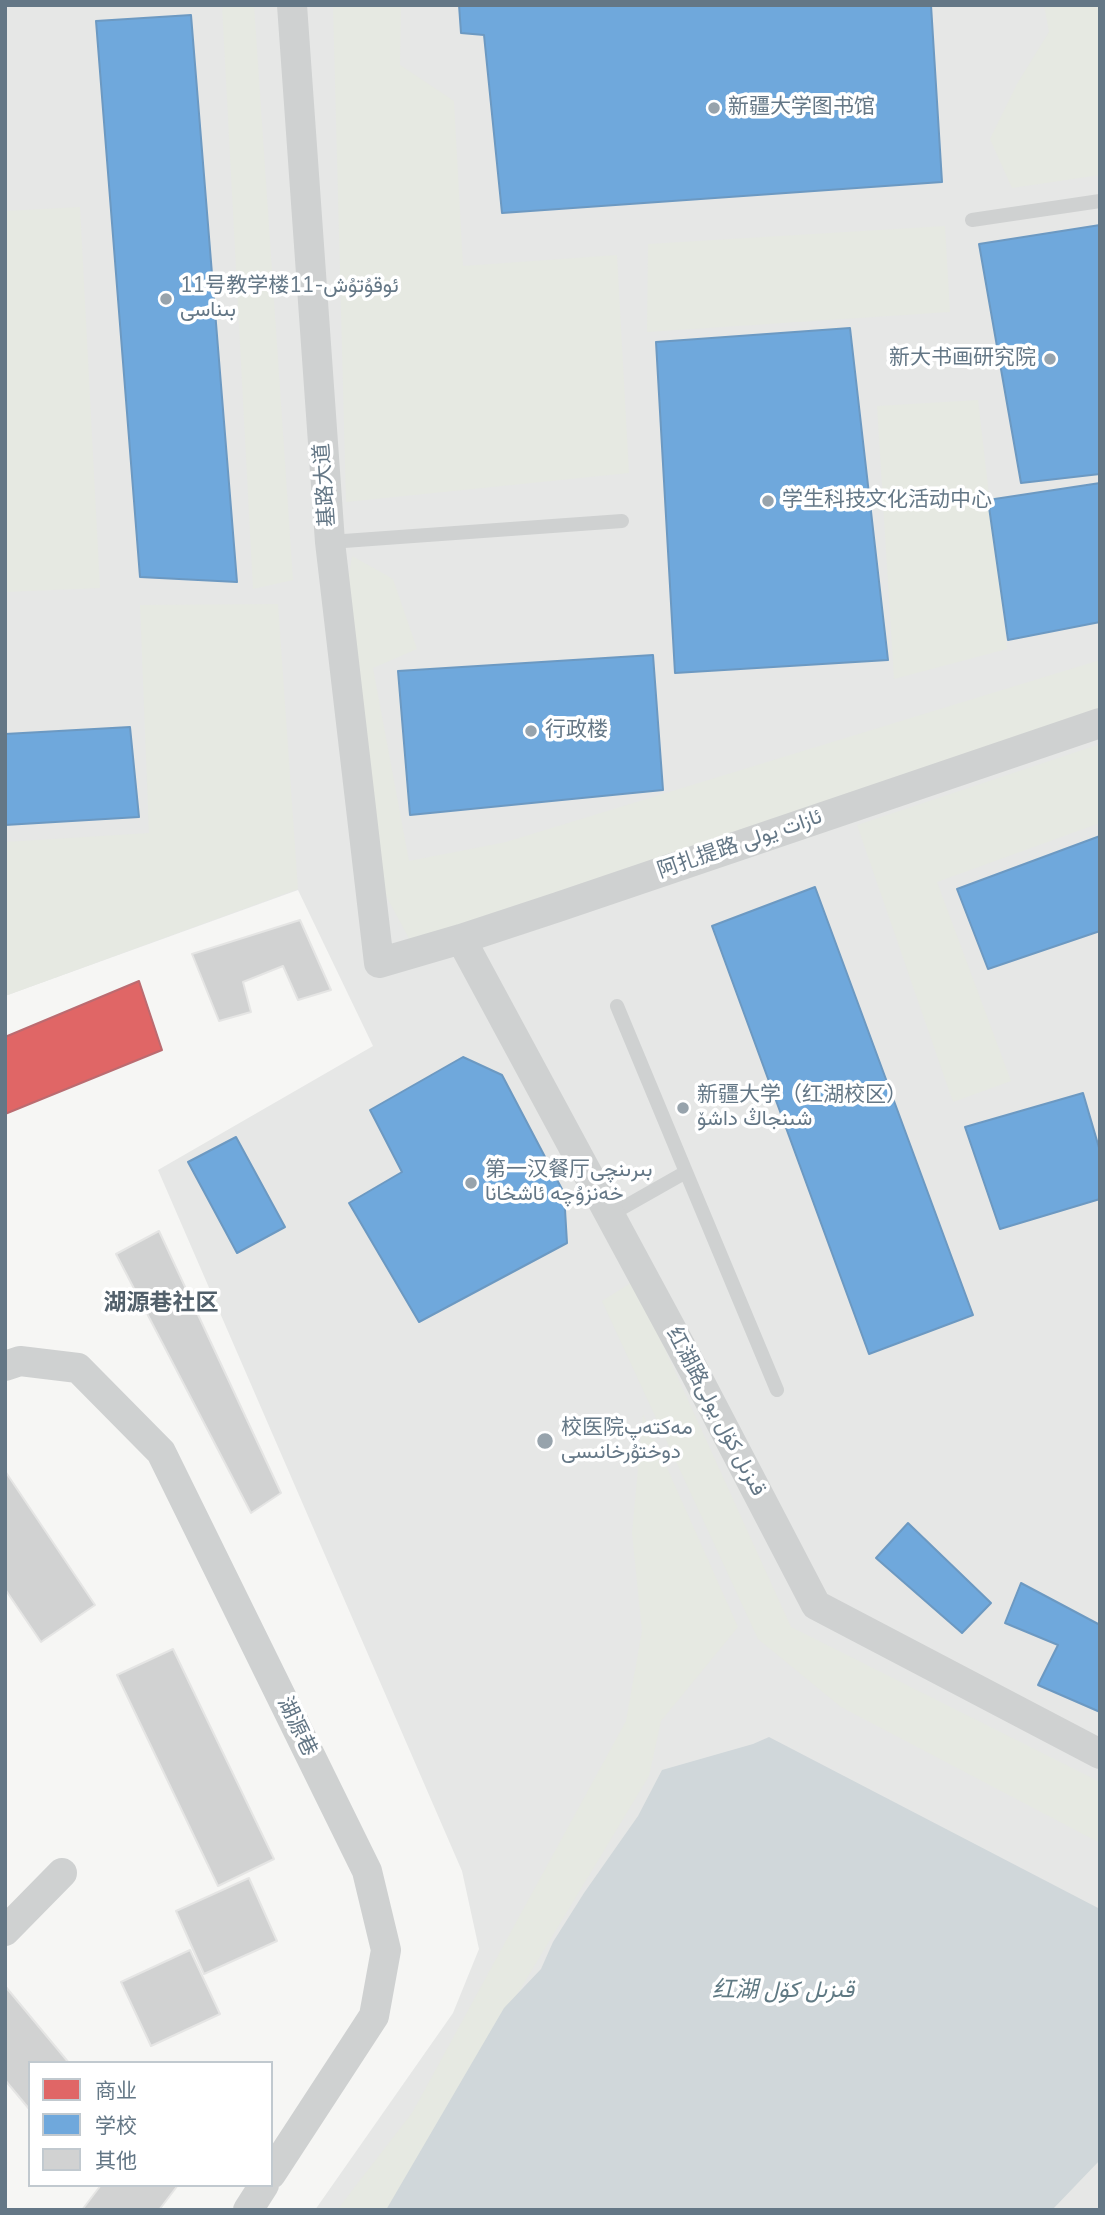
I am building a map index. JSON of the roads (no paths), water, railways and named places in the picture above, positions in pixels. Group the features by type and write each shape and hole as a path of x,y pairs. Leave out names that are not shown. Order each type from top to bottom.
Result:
{"street":[{"name":"基路大道","path":"292,5 330,542 379,963"},
{"name":"阿扎提路 ئازات يولى","path":"379,963 461,939 1100,723"},
{"name":"红湖路قىزىل كۆل يولى","path":"461,939 816,1605 1100,1754"},
{"name":"湖源巷","path":"5,1366 20,1361 78,1368 161,1452 367,1871 386,1950 374,2016 273,2171"},
{"path":"5,1931 62,1873"},
{"path":"248,2210 263,2187"}],"lane":[{"path":"972,220 1100,201"},
{"path":"330,542 622,521"},
{"path":"617,1006 777,1390"},
{"path":"610,1215 686,1172"}],"water":[{"name":"红湖 قىزىل كۆل","path":"769,1737 1100,1909 1100,2160 1052,2210 386,2210 504,2008 541,1969 553,1942 638,1816 662,1770"}],"place":[{"name":"新疆大学图书馆","path":"714,108"},
{"name":"11号教学楼11-ئوقۇتۇش بىناسى","path":"166,299"},
{"name":"新大书画研究院","path":"1050,359"},
{"name":"学生科技文化活动中心","path":"768,501"},
{"name":"行政楼","path":"531,731"},
{"name":"新疆大学（红湖校区） شىنجاڭ داشۆ","path":"683,1108"},
{"name":"第一汉餐厅بىرىنچى خەنزۇچە ئاشخانا","path":"471,1183"},
{"name":"校医院مەكتەپ دوختۇرخانىسى","path":"545,1441"}],"district":[{"name":"湖源巷社区","path":"161,1304"}]}
